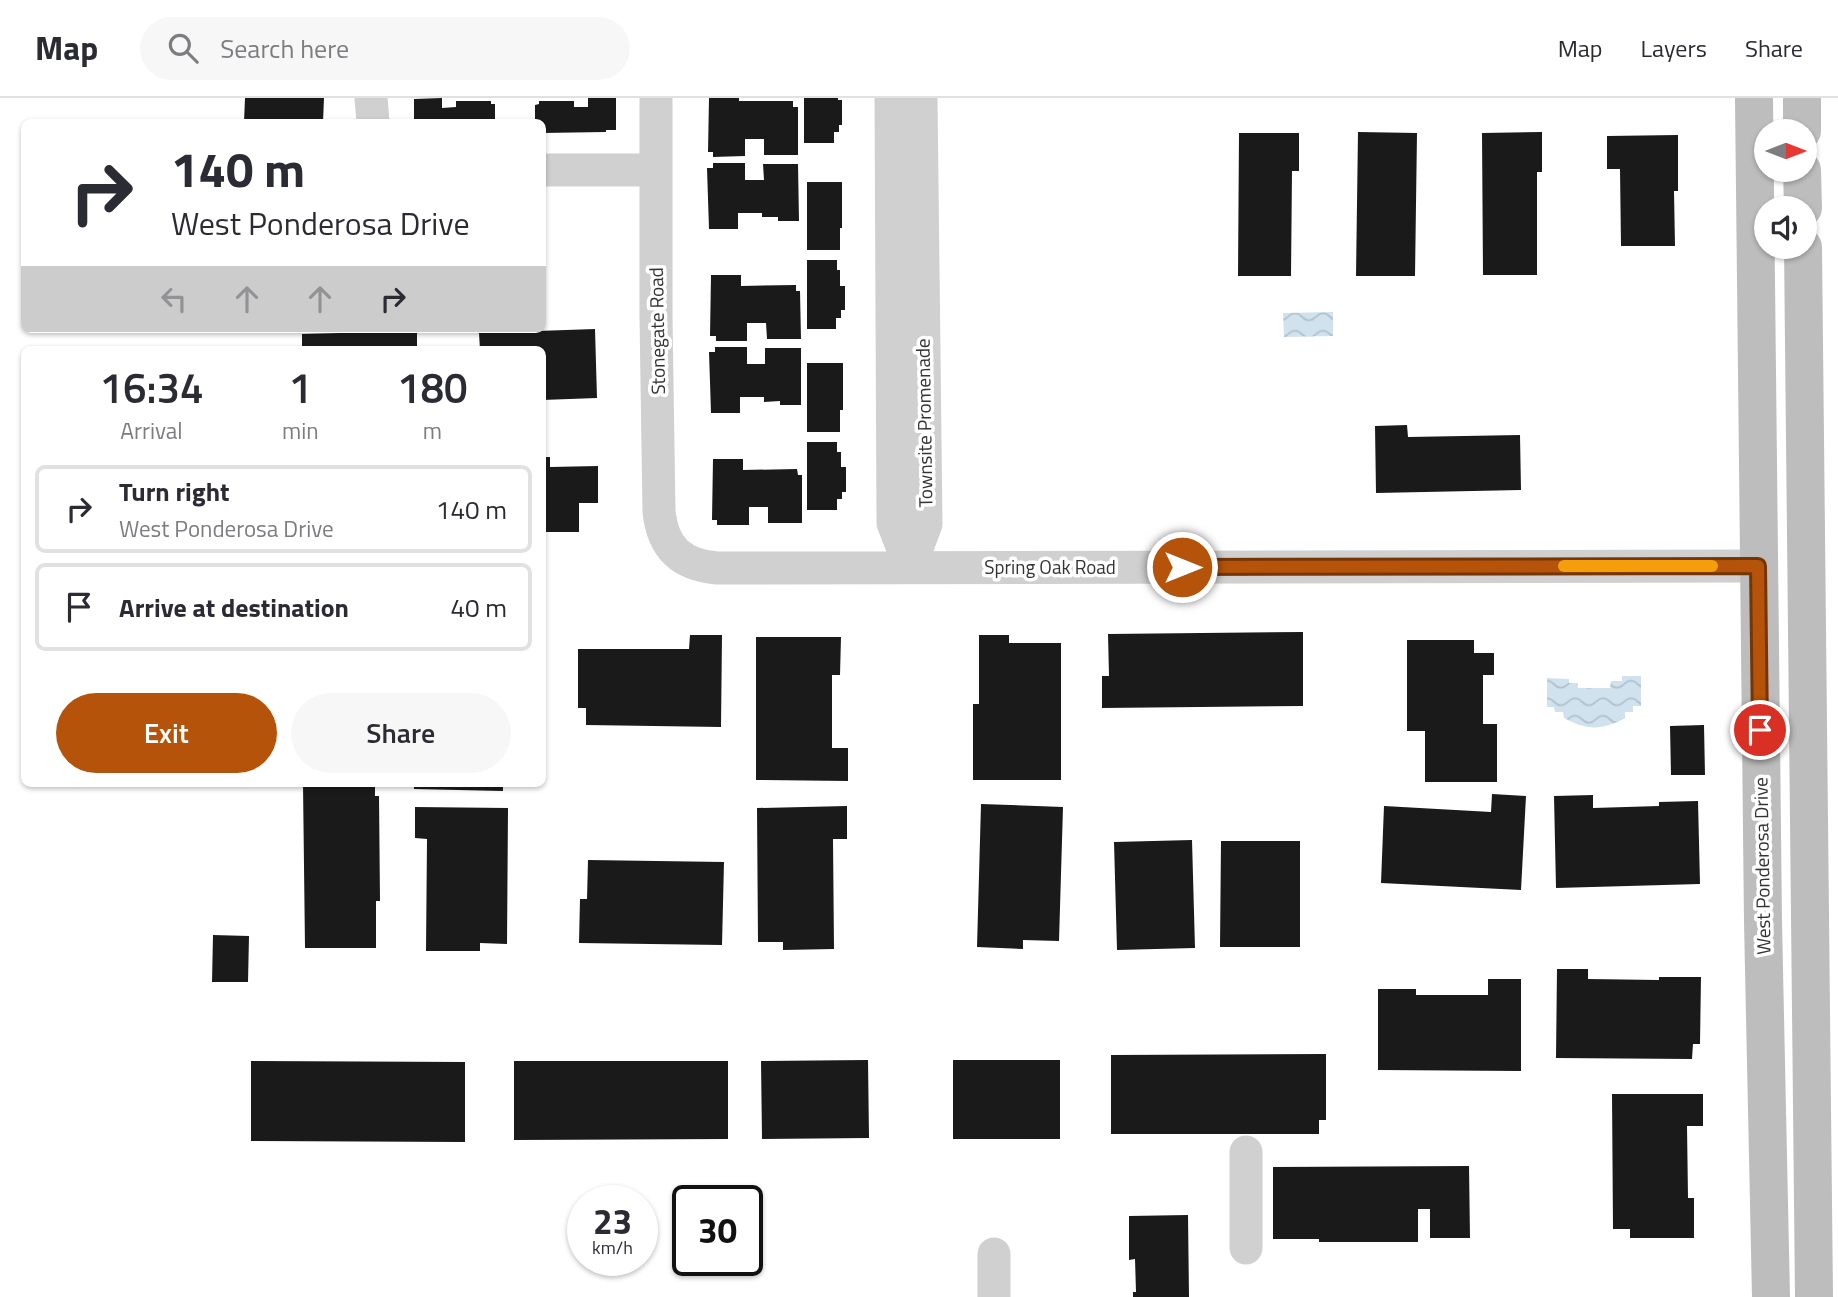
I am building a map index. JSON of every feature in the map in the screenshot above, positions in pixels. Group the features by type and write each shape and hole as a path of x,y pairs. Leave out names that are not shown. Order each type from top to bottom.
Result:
{"main road":[{"name":"West Ponderosa Drive","path":"1754,98 1763,922 1771,1297"},
{"path":"1802,98 1802,119"},
{"path":"1803,259 1814,1297"},
{"path":"1758,566 1805,567"}],"street":[{"path":"371,98 373,119"},
{"name":"Stonegate Road","path":"656,98 659,512 664,536 681,557"},
{"name":"Townsite Promenade","path":"891,98 894,523 910,567"},
{"name":"Townsite Promenade","path":"910,567 926,524 921,98"},
{"path":"546,170 656,170"},
{"name":"Spring Oak Road","path":"681,557 703,567 717,568 1758,566"},
{"path":"1246,1152 1246,1248"},
{"path":"994,1254 994,1297"}],"water":[{"path":"1333,312 1333,336 1284,337 1283,313"},
{"path":"1622,676 1641,676 1641,706 1633,706 1633,712 1625,712 1625,718 1617,722 1601,727 1587,727 1564,718 1563,712 1555,712 1554,707 1547,707 1547,678 1569,679 1569,683 1578,683 1578,688 1610,688 1611,681 1622,681"}],"building":[{"path":"245,98 324,98 323,119 244,119"},
{"path":"442,98 442,108 456,107 456,101 491,101 491,104 495,104 495,119 414,119 414,99"},
{"path":"588,98 616,98 616,130 546,133 546,119 535,119 535,105 539,104 539,101 574,101 574,107 588,107"},
{"path":"709,98 793,101 793,107 798,107 798,155 764,155 764,139 745,139 745,156 713,157 713,152 708,152"},
{"path":"804,98 842,100 842,125 839,125 839,132 834,132 834,143 804,143"},
{"path":"1358,132 1417,133 1415,276 1356,276"},
{"path":"1542,132 1542,172 1537,172 1537,275 1483,275 1482,133"},
{"path":"1239,133 1299,133 1299,171 1292,171 1291,276 1238,276"},
{"path":"1678,135 1678,191 1674,191 1675,246 1621,246 1620,169 1607,169 1607,136"},
{"path":"713,163 745,163 745,180 764,180 763,164 798,164 799,221 778,221 778,217 762,217 762,213 738,213 738,229 709,229 707,168 713,168"},
{"path":"807,182 842,182 840,250 807,250"},
{"path":"807,260 837,260 840,286 845,286 845,310 841,310 841,318 836,318 836,329 807,329"},
{"path":"711,275 741,275 741,286 796,285 796,291 800,291 801,339 767,339 766,323 747,323 747,341 716,341 716,336 710,336"},
{"path":"595,329 597,398 546,400 546,346 480,346 479,333 546,333 546,331"},
{"path":"417,333 417,346 302,346 302,334"},
{"path":"715,347 747,347 747,364 765,364 765,348 801,348 801,405 780,405 780,401 764,402 764,397 740,397 740,413 711,413 709,352 715,352"},
{"path":"807,363 843,363 840,432 807,432"},
{"path":"1407,425 1408,437 1520,435 1521,490 1376,493 1375,426"},
{"path":"807,442 837,442 837,452 841,452 841,467 846,467 846,492 842,492 842,499 837,499 837,510 807,510"},
{"path":"546,457 550,457 550,467 598,466 598,503 579,503 579,532 546,532"},
{"path":"713,459 743,459 743,470 797,469 798,475 802,475 802,523 768,523 768,507 749,507 749,525 717,525 717,520 712,520"},
{"path":"1303,632 1303,706 1102,708 1102,676 1109,676 1108,634"},
{"path":"690,635 722,635 721,727 586,725 586,708 578,708 578,649 689,649"},
{"path":"979,635 1009,635 1009,643 1061,643 1061,780 973,780 973,704 979,704"},
{"path":"756,637 841,637 840,675 832,675 832,748 848,748 848,781 756,780"},
{"path":"1407,640 1474,640 1474,653 1494,653 1494,675 1483,675 1483,724 1497,724 1497,782 1425,782 1425,731 1407,731"},
{"path":"1704,725 1705,775 1671,775 1670,726"},
{"path":"303,787 375,787 375,796 379,796 380,901 376,901 376,948 305,948"},
{"path":"503,787 503,791 414,789"},
{"path":"1492,794 1526,796 1521,890 1381,883 1384,806 1491,812"},
{"path":"1593,795 1593,808 1659,806 1659,802 1698,801 1700,884 1556,888 1554,796"},
{"path":"981,804 1063,807 1059,941 1023,940 1023,949 977,947"},
{"path":"847,806 847,839 833,839 834,949 783,950 783,942 758,942 757,808"},
{"path":"415,807 508,808 507,944 480,943 480,951 426,951 427,839 415,838"},
{"path":"1192,840 1195,948 1117,950 1114,842"},
{"path":"1221,841 1300,841 1300,947 1220,947"},
{"path":"588,860 724,862 722,945 579,943 580,899 587,899"},
{"path":"213,935 249,936 248,982 212,982"},
{"path":"1557,969 1588,969 1588,979 1659,980 1659,977 1701,977 1700,1044 1693,1044 1692,1059 1556,1058"},
{"path":"1488,979 1521,979 1521,1071 1378,1070 1378,989 1416,989 1416,995 1488,995"},
{"path":"1326,1054 1326,1120 1319,1120 1319,1134 1111,1134 1111,1055"},
{"path":"868,1060 869,1138 762,1139 761,1061"},
{"path":"953,1060 1060,1060 1060,1139 953,1139"},
{"path":"251,1061 465,1062 465,1142 251,1141"},
{"path":"514,1061 728,1061 728,1139 514,1140"},
{"path":"1612,1094 1703,1094 1703,1126 1687,1126 1688,1198 1694,1198 1694,1238 1630,1238 1630,1229 1613,1229"},
{"path":"1469,1166 1470,1238 1430,1238 1430,1209 1418,1209 1418,1242 1273,1239 1273,1167"},
{"path":"1188,1215 1189,1297 1133,1297 1133,1292 1136,1292 1135,1259 1129,1260 1129,1216"}],"slow traffic":[{"path":"1564,566 1712,566"}],"route":[{"path":"1182,567 1758,566 1760,730"}]}
